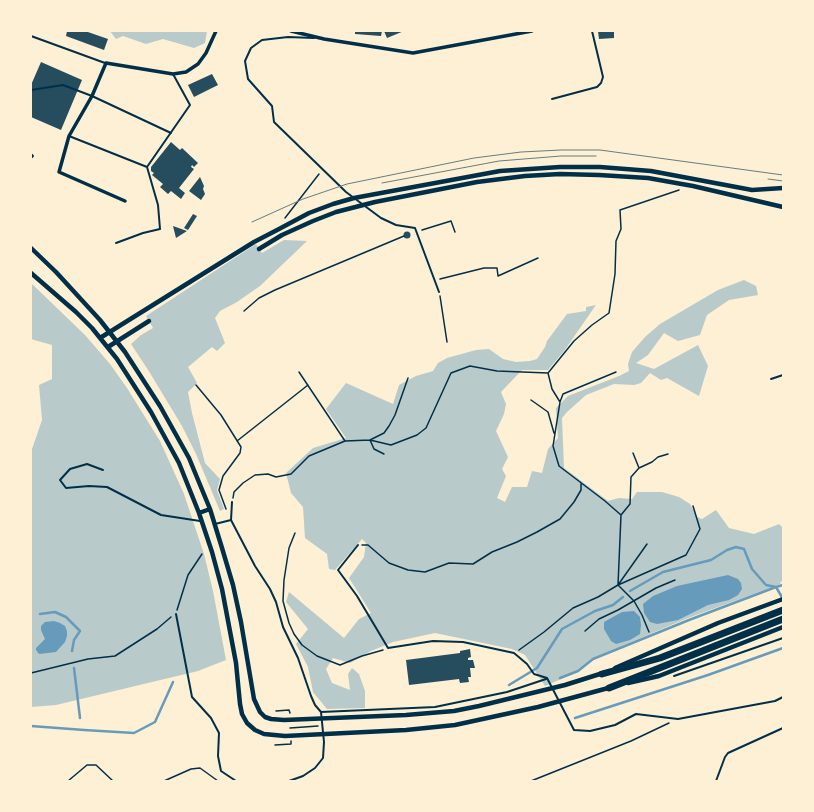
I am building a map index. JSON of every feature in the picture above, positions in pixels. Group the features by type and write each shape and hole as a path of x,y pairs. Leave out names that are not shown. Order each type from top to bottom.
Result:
{"highway":[{"path":"602,674 660,658 783,610"},
{"path":"609,688 783,619"}],"street":[{"path":"125,201 59,172 69,136 92,96 106,63 173,74 186,72 198,64 206,53 216,31"},
{"path":"291,31 413,53 532,31"},
{"path":"100,338 254,242 309,213 354,198 500,171 560,167 600,167 651,171 752,190 783,188"},
{"path":"259,249 282,235 313,221 356,206 501,178 560,174 648,178 693,186 783,207"},
{"path":"31,248 56,272 117,342 143,378 175,431 189,458 210,508 233,585 256,706 260,712 271,719 284,720 406,715 479,706 565,685 602,674 673,642 783,599"},
{"path":"31,273 76,312 108,348 134,384 166,436 179,462 199,512 212,552 228,618 236,663 242,714 247,723 255,730 264,734 285,736 406,730 456,725 538,707 659,676 783,627"},
{"path":"108,348 149,321"},
{"path":"199,512 210,508"}],"lane":[{"path":"33,31 31,36 106,63"},
{"path":"552,98 597,88 601,83 603,77 592,31"},
{"path":"324,38 288,37 262,40 251,48 245,61 248,79 272,106 274,122 346,192 381,218 396,225 415,228 439,292"},
{"path":"147,167 190,105 173,74"},
{"path":"31,90 63,85 92,96 171,133"},
{"path":"69,136 147,167"},
{"path":"31,154 33,156 31,158"},
{"path":"116,243 143,233 160,229 158,205 147,167"},
{"path":"770,380 783,375"},
{"path":"103,470 87,464 70,469 60,480 66,488 89,486 107,487 161,515 202,521"},
{"path":"232,502 231,520 270,589 276,602 283,627 298,658 311,696 315,705 321,712 324,751 320,763 303,776 289,781"},
{"path":"215,524 231,520"},
{"path":"358,545 338,570 357,596 388,648 433,641 463,642 514,653 527,664 534,674 547,678 574,730 590,731 615,725 636,714 678,719 775,701 783,697"},
{"path":"176,614 192,697 211,718 219,733 218,756 221,771 236,781"},
{"path":"674,676 783,638"},
{"path":"321,712 435,707 507,692 547,678"},
{"path":"716,781 728,753 783,728"}],"path":[{"path":"283,221 323,169"},
{"path":"548,373 574,342 592,325 608,313 615,274 616,241 621,229 620,210 679,190"},
{"path":"416,232 451,221 456,232"},
{"path":"244,311 259,298 275,290 404,236"},
{"path":"435,280 465,274 484,268 497,268 498,276 538,258"},
{"path":"439,292 447,342"},
{"path":"232,502 234,492 255,475 268,474 276,477 291,474 309,456 345,441 370,440 391,445 417,435 426,428 451,373 470,366 497,371 548,373"},
{"path":"299,372 345,441"},
{"path":"616,372 563,394 560,402 553,446 559,466 606,501 621,515"},
{"path":"548,373 552,389 560,402"},
{"path":"370,440 384,434 389,426 395,415 408,378"},
{"path":"196,385 222,415 241,447 240,453 223,476 219,490 231,520"},
{"path":"237,441 308,385"},
{"path":"531,400 548,412 554,435"},
{"path":"370,440 374,449 384,454"},
{"path":"633,453 639,468"},
{"path":"649,632 642,615 634,602 618,585 621,515 630,504 631,477 639,468 652,462 658,457 668,454"},
{"path":"358,545 368,545 389,562 408,570 425,572 449,563 473,564 492,552 517,542 560,519 574,502 581,490 581,483"},
{"path":"514,653 544,632 573,608 598,598 618,585 686,555 700,529 694,506"},
{"path":"295,533 289,548 284,580 283,601 289,623 294,634 302,645 317,656 340,665 388,648"},
{"path":"618,585 647,544"},
{"path":"31,673 88,659 115,656 157,630 176,614 188,575 202,554"},
{"path":"585,631 599,619 634,602 656,588 676,580"},
{"path":"276,711 290,710 290,716"},
{"path":"531,781 631,741 678,719"},
{"path":"290,722 291,733"},
{"path":"290,728 323,726"},
{"path":"275,745 291,744 291,739"},
{"path":"68,781 87,764 96,765 113,781"},
{"path":"164,781 191,769 200,768 218,781"}],"shaded area":[{"path":"110,31 207,31 205,43 194,48 163,39 146,44 123,36 116,39"},
{"path":"284,240 307,241 260,286 237,302 220,311 215,318 225,343 217,351 212,347 188,367 197,383 188,392 205,463 220,479 217,490 224,509 220,511 196,454 182,426 131,344 141,335 153,328 146,316 256,244 262,253"},
{"path":"744,280 756,286 758,295 729,300 707,315 700,335 678,341 664,333 648,355 636,363 654,369 698,345 708,366 699,396 667,378 661,380 650,373 641,383 634,385 614,384 586,395 562,418 564,468 608,501 619,498 632,499 637,492 662,492 679,497 690,504 697,517 702,519 716,510 729,528 754,534 779,524 783,528 783,581 780,582 781,584 688,618 593,658 573,674 545,686 525,655 512,649 435,633 393,642 371,651 350,663 333,658 326,669 332,683 350,690 348,674 352,668 359,674 365,691 365,708 327,709 313,692 308,667 296,644 308,629 286,602 289,592 344,638 359,619 371,613 349,578 364,557 366,543 362,539 335,570 329,569 327,554 305,538 303,507 291,493 286,473 313,448 346,438 326,409 346,383 393,404 399,385 416,376 433,371 438,363 447,358 476,350 489,349 503,359 516,362 537,359 547,341 567,314 586,311 586,307 596,305 564,351 548,370 522,370 501,392 506,404 504,414 496,431 508,457 502,469 506,476 497,498 505,502 512,487 527,487 532,471 542,473 548,449 558,438 556,408 568,396 629,371 628,364 632,352 645,337 660,324 718,290"},
{"path":"31,283 85,335 110,364 160,441 184,494 204,554 213,591 226,660 198,671 56,705 31,707 31,452 42,420 39,385 52,379 52,345 31,339"}],"water":[{"path":"728,575 738,579 741,583 742,589 738,595 729,600 708,605 678,620 657,624 650,622 644,613 643,604 653,596 677,586"},
{"path":"634,611 640,617 640,634 630,640 616,644 611,641 604,629 604,622 622,612"},
{"path":"54,621 65,626 67,636 65,642 56,652 39,654 36,648 45,639 41,626 45,622"}],"building":[{"path":"67,31 85,31 108,39 104,50 66,36"},
{"path":"355,31 382,31 381,36 355,34"},
{"path":"384,31 404,31 387,38"},
{"path":"598,31 614,31 614,38 599,39"},
{"path":"41,62 82,80 61,130 31,117 31,85"},
{"path":"212,74 218,85 194,97 188,85"},
{"path":"171,142 180,150 182,148 198,163 194,167 192,165 191,167 194,169 179,188 185,193 181,199 171,191 168,194 160,187 163,184 152,175 154,173 151,171 151,167"},
{"path":"200,177 204,186 203,189 205,194 201,200 189,191"},
{"path":"193,214 197,216 188,230 184,228"},
{"path":"173,226 187,231 176,238"},
{"path":"407,231 410,232 410,238 407,239 404,238 403,235 404,232"},
{"path":"470,649 471,657 468,658 468,660 473,660 475,668 470,668 471,677 468,677 469,682 460,683 459,679 409,685 406,660 460,653 460,651"}],"waterway":[{"path":"630,591 663,572 711,560 727,550 736,547 744,549 752,569 766,585 776,587 783,585"},
{"path":"560,678 578,671 593,659 776,587 783,599"},
{"path":"509,685 537,668 562,629 595,611 613,605 623,597"},
{"path":"40,614 55,612 66,617 80,631 74,640 72,651"},
{"path":"575,718 708,675 783,648"},
{"path":"74,668 80,718"},
{"path":"31,726 134,733 155,722 173,682"}],"tram line":[{"path":"252,222 303,199 347,184 474,158 521,152 600,150 783,175"},
{"path":"382,183 499,161 561,156 596,156"},
{"path":"768,179 783,181"}]}
